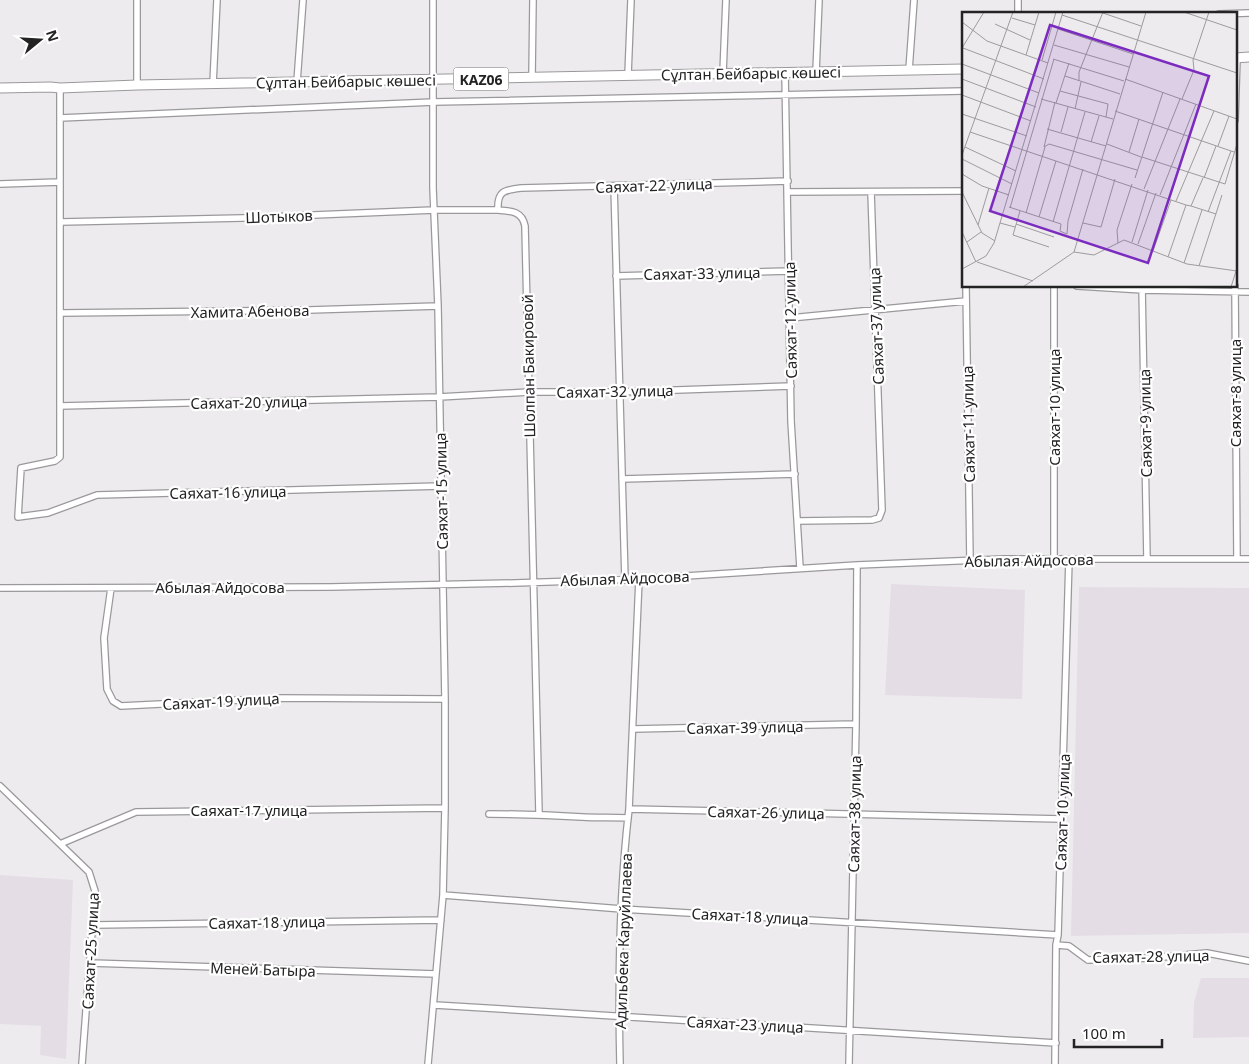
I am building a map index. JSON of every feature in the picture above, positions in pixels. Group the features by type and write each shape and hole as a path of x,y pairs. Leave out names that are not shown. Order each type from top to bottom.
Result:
{"main road":[{"path":"1236,58 1249,58"},
{"name":"Сұлтан Бейбарыс көшесі","path":"0,88 962,68"}],"street":[{"path":"137,0 138,85"},
{"path":"213,84 217,0"},
{"path":"297,82 303,0"},
{"name":"Саяхат-15 улица","path":"428,1064 443,895 445,808 445,699 438,306 434,210 433,0"},
{"path":"532,77 533,0"},
{"path":"628,75 631,0"},
{"path":"723,73 726,0"},
{"path":"816,72 819,0"},
{"path":"909,70 914,0"},
{"path":"1236,13 1249,13"},
{"name":"Саяхат-12 улица","path":"785,72 791,386 800,568"},
{"path":"60,88 60,406"},
{"path":"60,118 434,102 962,91"},
{"name":"Саяхат-22 улица","path":"498,210 498,201 501,193 507,189 788,180"},
{"path":"0,184 60,182"},
{"path":"614,186 625,580"},
{"path":"788,192 962,191"},
{"name":"Саяхат-37 улица","path":"798,521 872,520 879,518 882,510 882,461 871,192"},
{"name":"Шотыков","path":"61,222 242,218 434,210 498,210"},
{"name":"Шолпан Бакировой","path":"498,210 519,214 525,226 539,814"},
{"name":"Саяхат-33 улица","path":"616,276 789,271"},
{"name":"Саяхат-11 улица","path":"968,288 966,301 970,561"},
{"name":"Саяхат-10 улица","path":"1054,288 1054,558"},
{"path":"1142,288 1235,289 1249,292"},
{"name":"Саяхат-9 улица","path":"1142,288 1147,560"},
{"name":"Саяхат-8 улица","path":"1235,289 1237,559"},
{"path":"790,318 966,301"},
{"name":"Хамита Абенова","path":"61,313 310,310 438,306"},
{"name":"Саяхат-32 улица","path":"439,397 529,392 619,392 791,386"},
{"name":"Саяхат-20 улица","path":"60,406 439,397"},
{"name":"Саяхат-16 улица","path":"60,406 60,457 55,461 21,468 18,516 48,513 97,495 441,486"},
{"path":"622,479 795,474"},
{"name":"Абылая Айдосова","path":"0,588 442,584 625,580 857,565 1054,558 1147,560 1249,559"},
{"name":"Саяхат-10 улица","path":"1055,1064 1056,945 1058,935 1062,819 1069,559"},
{"name":"Саяхат-38 улица","path":"849,1064 855,814 857,565"},
{"path":"490,814 611,816 628,818 634,729 639,579"},
{"name":"Саяхат-19 улица","path":"111,588 104,638 107,689 113,701 121,706 282,698 445,699"},
{"name":"Саяхат-39 улица","path":"634,729 856,724"},
{"name":"Саяхат-25 улица","path":"0,786 90,872 95,891 94,924 82,1064"},
{"name":"Саяхат-17 улица","path":"60,844 136,812 445,808"},
{"name":"Саяхат-26 улица","path":"629,809 1062,819"},
{"name":"Адильбека Каруйллаева","path":"620,1064 619,1015 622,909 628,818"},
{"name":"Саяхат-18 улица","path":"443,895 622,909 1058,935"},
{"name":"Саяхат-18 улица","path":"94,924 441,920"},
{"name":"Саяхат-28 улица","path":"1056,945 1069,946 1088,960 1152,958 1207,953 1249,961"},
{"name":"Меней Батыра","path":"90,963 436,974"},
{"name":"Саяхат-23 улица","path":"434,1005 1056,1043"}],"shaded area":[{"path":"891,584 1025,590 1022,699 885,695"},
{"path":"1079,587 1249,588 1249,933 1071,936"},
{"path":"0,875 73,880 66,1059 40,1055 41,1026 0,1024"},
{"path":"1201,978 1249,978 1249,1037 1193,1038 1194,1002"}]}
